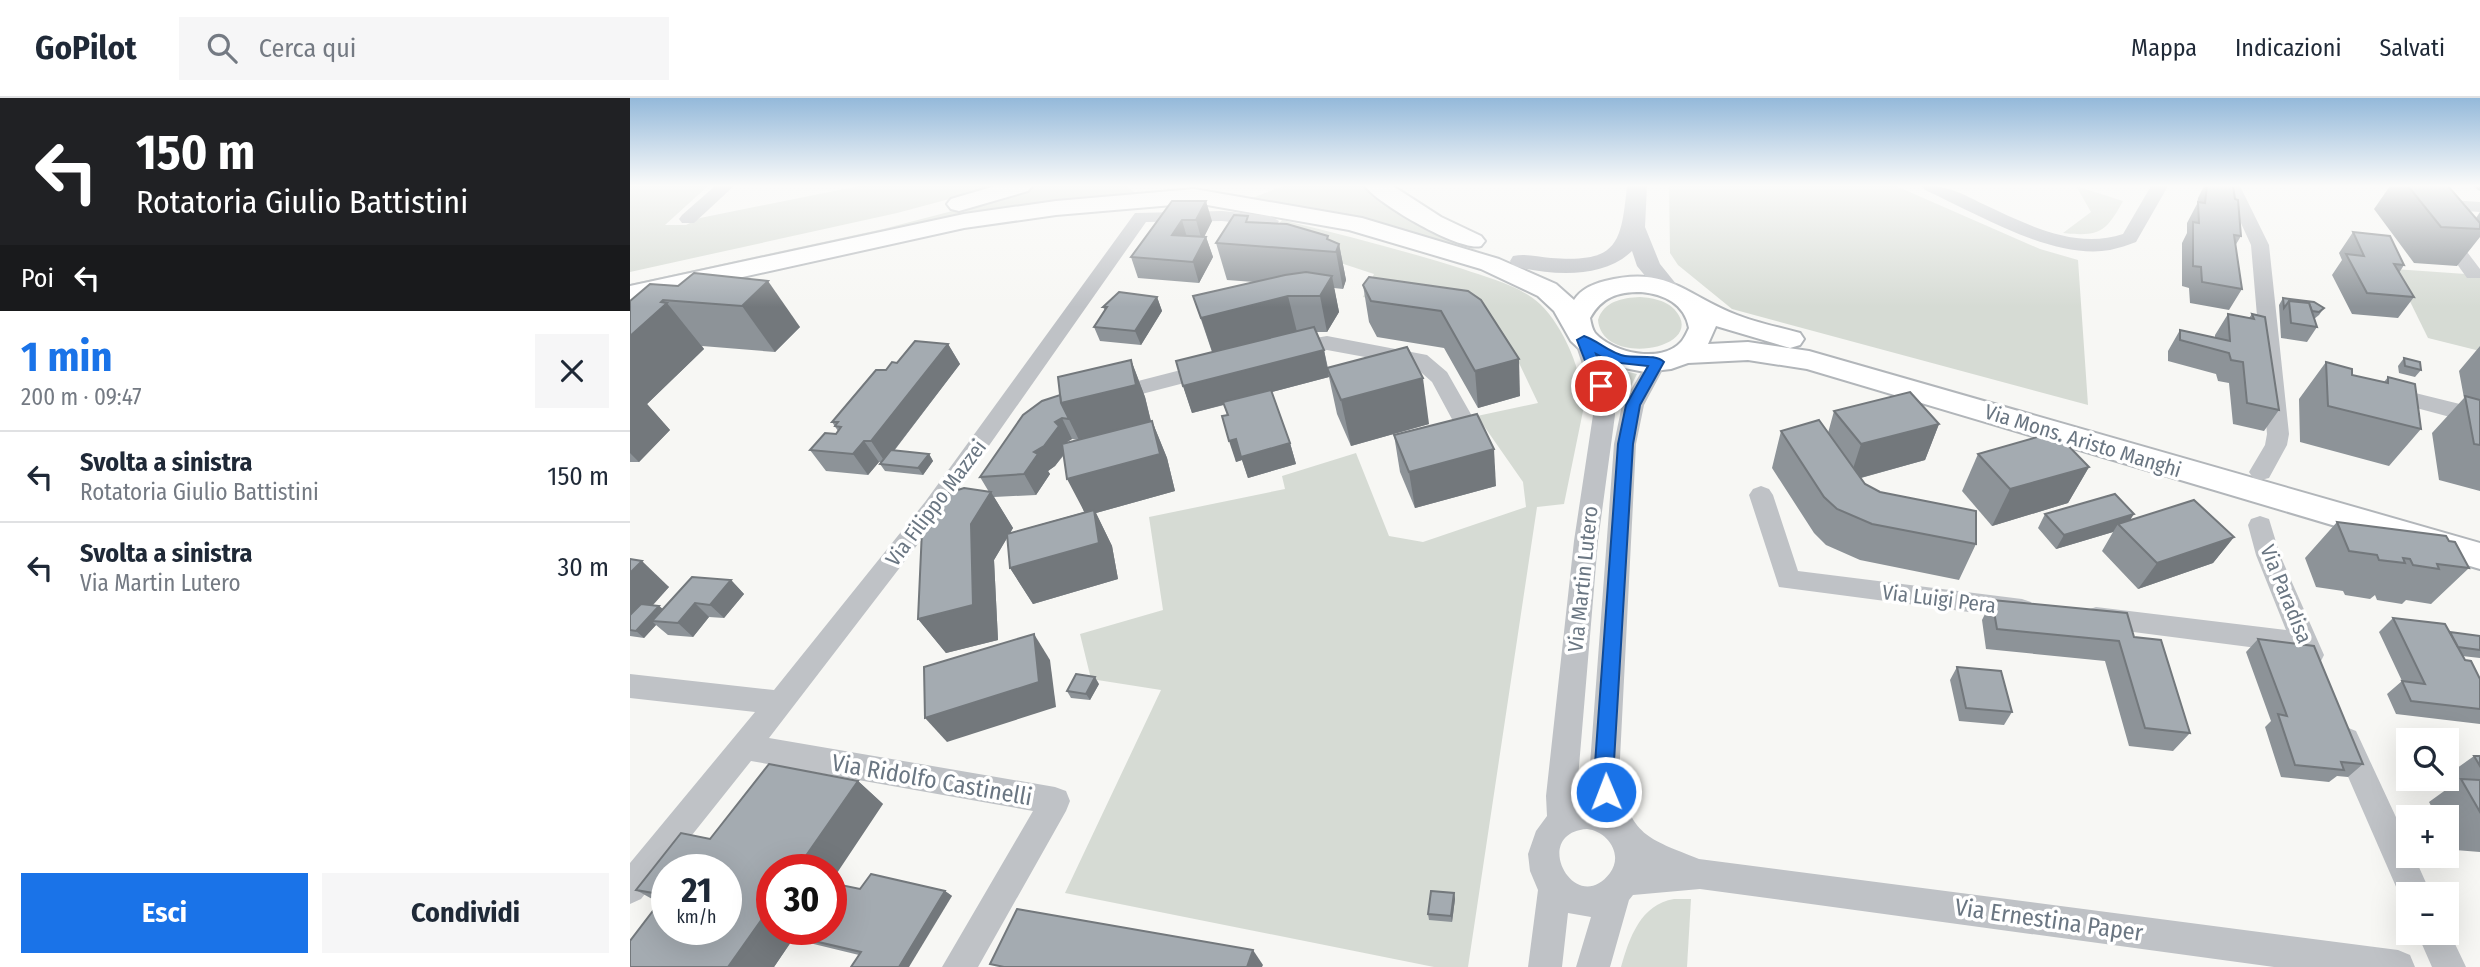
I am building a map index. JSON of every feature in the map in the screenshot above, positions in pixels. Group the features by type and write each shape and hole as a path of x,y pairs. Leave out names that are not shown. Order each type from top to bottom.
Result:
{"main road":[{"path":"630,279 871,227"},
{"path":"630,294 939,227"},
{"path":"1365,227 1490,264 1547,290 1564,306 1581,333 1611,357 1638,362 1669,358 1693,346 1702,333 1702,323 1696,308 1685,298 1669,290 1635,284 1607,289 1565,279 1442,227"},
{"path":"1581,333 1578,315 1583,305 1607,289"},
{"name":"Via Mons. Aristo Manghi","path":"1696,308 1754,330 1870,359 2480,533"},
{"name":"Via Mons. Aristo Manghi","path":"1669,358 1748,351 1809,360 2480,556"}],"street":[{"name":"Via Filippo Mazzei","path":"630,888 780,703 995,423 1134,227"},
{"path":"1607,289 1625,266 1633,227"},
{"path":"2023,227 2049,238 2099,246 2130,238 2136,227"},
{"path":"2253,227 2263,264 2278,434 2276,445 2261,472"},
{"path":"2439,227 2474,274"},
{"path":"1521,261 1556,266 1583,266 1614,253 1632,233"},
{"path":"1632,233 1649,266 1669,290"},
{"name":"Via Martin Lutero","path":"1562,822 1561,796 1586,541 1604,415 1601,386 1581,333"},
{"path":"1264,356 1303,345 1327,343 1420,360 1429,364 1441,377 1461,416"},
{"name":"Via Martin Lutero","path":"1622,833 1609,804 1604,778 1625,444 1633,405 1669,358"},
{"path":"1087,401 1238,362"},
{"path":"2387,393 2480,417"},
{"path":"995,423 1022,417"},
{"name":"Via Luigi Pera","path":"1761,495 1788,580 2048,612"},
{"name":"Via Paradisa","path":"2259,525 2321,681"},
{"path":"2075,615 2305,643"},
{"path":"630,686 780,703"},
{"path":"2337,719 2410,882"},
{"name":"Via Ridolfo Castinelli","path":"743,747 1055,801 959,967"},
{"path":"1593,967 1620,885 1632,859 1622,833 1599,817 1575,816 1562,822 1548,838 1544,850 1547,874 1564,894 1577,899 1604,898 1620,885"},
{"name":"Via Ernestina Paper","path":"1622,833 1655,858 1700,874 2398,967"},
{"name":"Via Ernestina Paper","path":"1620,885 1700,874"},
{"path":"1545,967 1555,885"},
{"path":"2439,945 2449,967"}],"shaded area":[{"path":"630,227 836,227 630,272"},
{"path":"892,227 970,227 630,288 630,284"},
{"path":"1277,227 1308,227 1440,262 1513,287 1532,297 1558,326 1572,354 1581,383 1583,411 1564,504 1537,507 1468,967 1434,967 1065,893 1161,690 1091,679 1080,634 1163,610 1149,517 1285,489 1282,476 1356,453 1389,536 1423,542 1526,507 1523,482 1477,416 1538,403 1510,344 1494,324 1363,297 1374,274 1298,249 1274,230"},
{"path":"1389,227 1425,227 1477,250"},
{"path":"1670,227 1989,227 2040,249 2078,260 2088,405 1732,309 1678,265 1670,253"},
{"path":"2072,227 2105,227 2094,233 2063,233"},
{"path":"2394,269 2480,275 2480,351 2428,338"},
{"path":"1640,297 1661,301 1675,310 1682,327 1676,337 1664,344 1648,348 1631,348 1616,344 1604,335 1598,320 1605,309 1620,300"},
{"path":"1604,366 1637,374 1620,408 1614,407 1611,377"},
{"path":"1691,899 1687,967 1621,967 1633,934 1645,915 1663,902"}],"building":[{"path":"1153,227 1178,227 1172,235 1206,237 1193,262 1131,257"},
{"path":"1227,227 1296,227 1328,236 1327,239 1339,244 1336,252 1216,243"},
{"path":"2193,227 2240,227 2241,236 2234,235 2242,289 2202,282 2201,267 2193,266"},
{"path":"2441,227 2480,227 2480,229"},
{"path":"2353,232 2390,236 2404,265 2394,264 2414,297 2367,293 2346,254 2364,256"},
{"path":"1306,272 1332,276 1320,296 1288,296 1201,318 1193,296 1285,275"},
{"path":"694,273 768,281 742,306 663,300 661,302 667,303 630,336 630,301 650,284 678,286"},
{"path":"1369,277 1468,291 1481,300 1519,359 1475,371 1441,311 1371,301 1363,285"},
{"path":"1119,292 1157,297 1135,331 1094,327 1107,307 1103,307"},
{"path":"2283,298 2314,302 2324,308 2319,312 2312,311 2309,303 2289,301 2284,308"},
{"path":"2289,301 2309,303 2317,327 2291,323"},
{"path":"2228,314 2254,319 2252,314 2265,317 2279,410 2247,403 2243,362 2231,360 2229,353 2180,340 2180,330 2230,341"},
{"path":"1314,327 1324,350 1183,386 1176,361"},
{"path":"915,341 948,344 871,441 864,441 853,454 810,450 825,433 836,434 841,427 835,426 838,422 832,422 876,370 886,370 892,362 897,363"},
{"path":"1407,347 1423,378 1341,400 1327,368"},
{"path":"2404,358 2420,362 2421,370 2405,366"},
{"path":"1131,360 1136,385 1061,403 1058,377"},
{"path":"2326,362 2352,369 2352,375 2388,383 2388,377 2415,384 2421,429 2328,406"},
{"path":"1271,390 1290,443 1241,457 1236,439 1229,441 1222,416 1228,415 1223,402"},
{"path":"1910,392 1939,424 1861,444 1834,411"},
{"path":"1060,395 1069,419 1062,418 1055,422 1059,426 1044,446 1034,452 1038,454 1024,474 980,477 1023,415 1042,401"},
{"path":"2465,396 2480,400 2480,445 2474,444"},
{"path":"1477,414 1494,449 1409,472 1394,435"},
{"path":"1819,420 1865,484 1880,492 1976,511 1976,544 1872,524 1837,509 1824,497 1781,431"},
{"path":"1152,421 1160,454 1067,479 1062,444"},
{"path":"2055,432 2089,467 2010,489 1978,454"},
{"path":"891,450 929,454 918,468 880,464"},
{"path":"964,488 991,492 971,524 973,605 918,619 922,530 928,517 948,493"},
{"path":"2115,494 2134,514 2064,535 2045,514"},
{"path":"2194,500 2234,537 2157,563 2118,524"},
{"path":"1094,510 1099,543 1010,568 1007,534"},
{"path":"2337,522 2446,536 2449,541 2455,542 2469,568 2437,564 2439,569 2413,565 2410,559 2403,558 2405,563 2379,560 2377,555 2349,551"},
{"path":"630,559 642,561 630,573"},
{"path":"692,577 731,580 710,605 695,603 678,623 652,621"},
{"path":"1992,600 2127,613 2134,637 2161,640 2190,733 2145,728 2119,641 1997,629"},
{"path":"641,604 659,606 636,631 630,630 630,615"},
{"path":"2393,618 2445,624 2465,660 2471,661 2480,679 2480,709 2411,701 2402,681 2425,684"},
{"path":"2450,632 2480,636 2480,650 2458,647"},
{"path":"1034,634 1039,682 925,718 924,667"},
{"path":"2258,639 2314,646 2363,764 2341,762 2344,770 2295,765 2278,714 2287,716"},
{"path":"1957,667 2001,671 2012,712 1966,708"},
{"path":"1076,674 1095,677 1086,694 1067,691"},
{"path":"769,764 858,781 807,854 756,854 756,928 728,967 630,967 630,941 651,913 651,945 742,945 742,854 664,854 681,833 710,839"},
{"path":"2461,779 2480,780 2480,812"},
{"path":"651,871 651,893 636,890"},
{"path":"871,874 945,891 899,967 851,967 861,952 831,945 847,945 847,886 860,889"},
{"path":"1431,891 1454,893 1451,916 1428,914"},
{"path":"1017,909 1253,950 1247,967 1004,967 990,964"}],"route":[{"path":"1601,386 1584,340 1595,350 1620,360 1657,362 1633,405 1625,444 1604,778 1606,792"}]}
